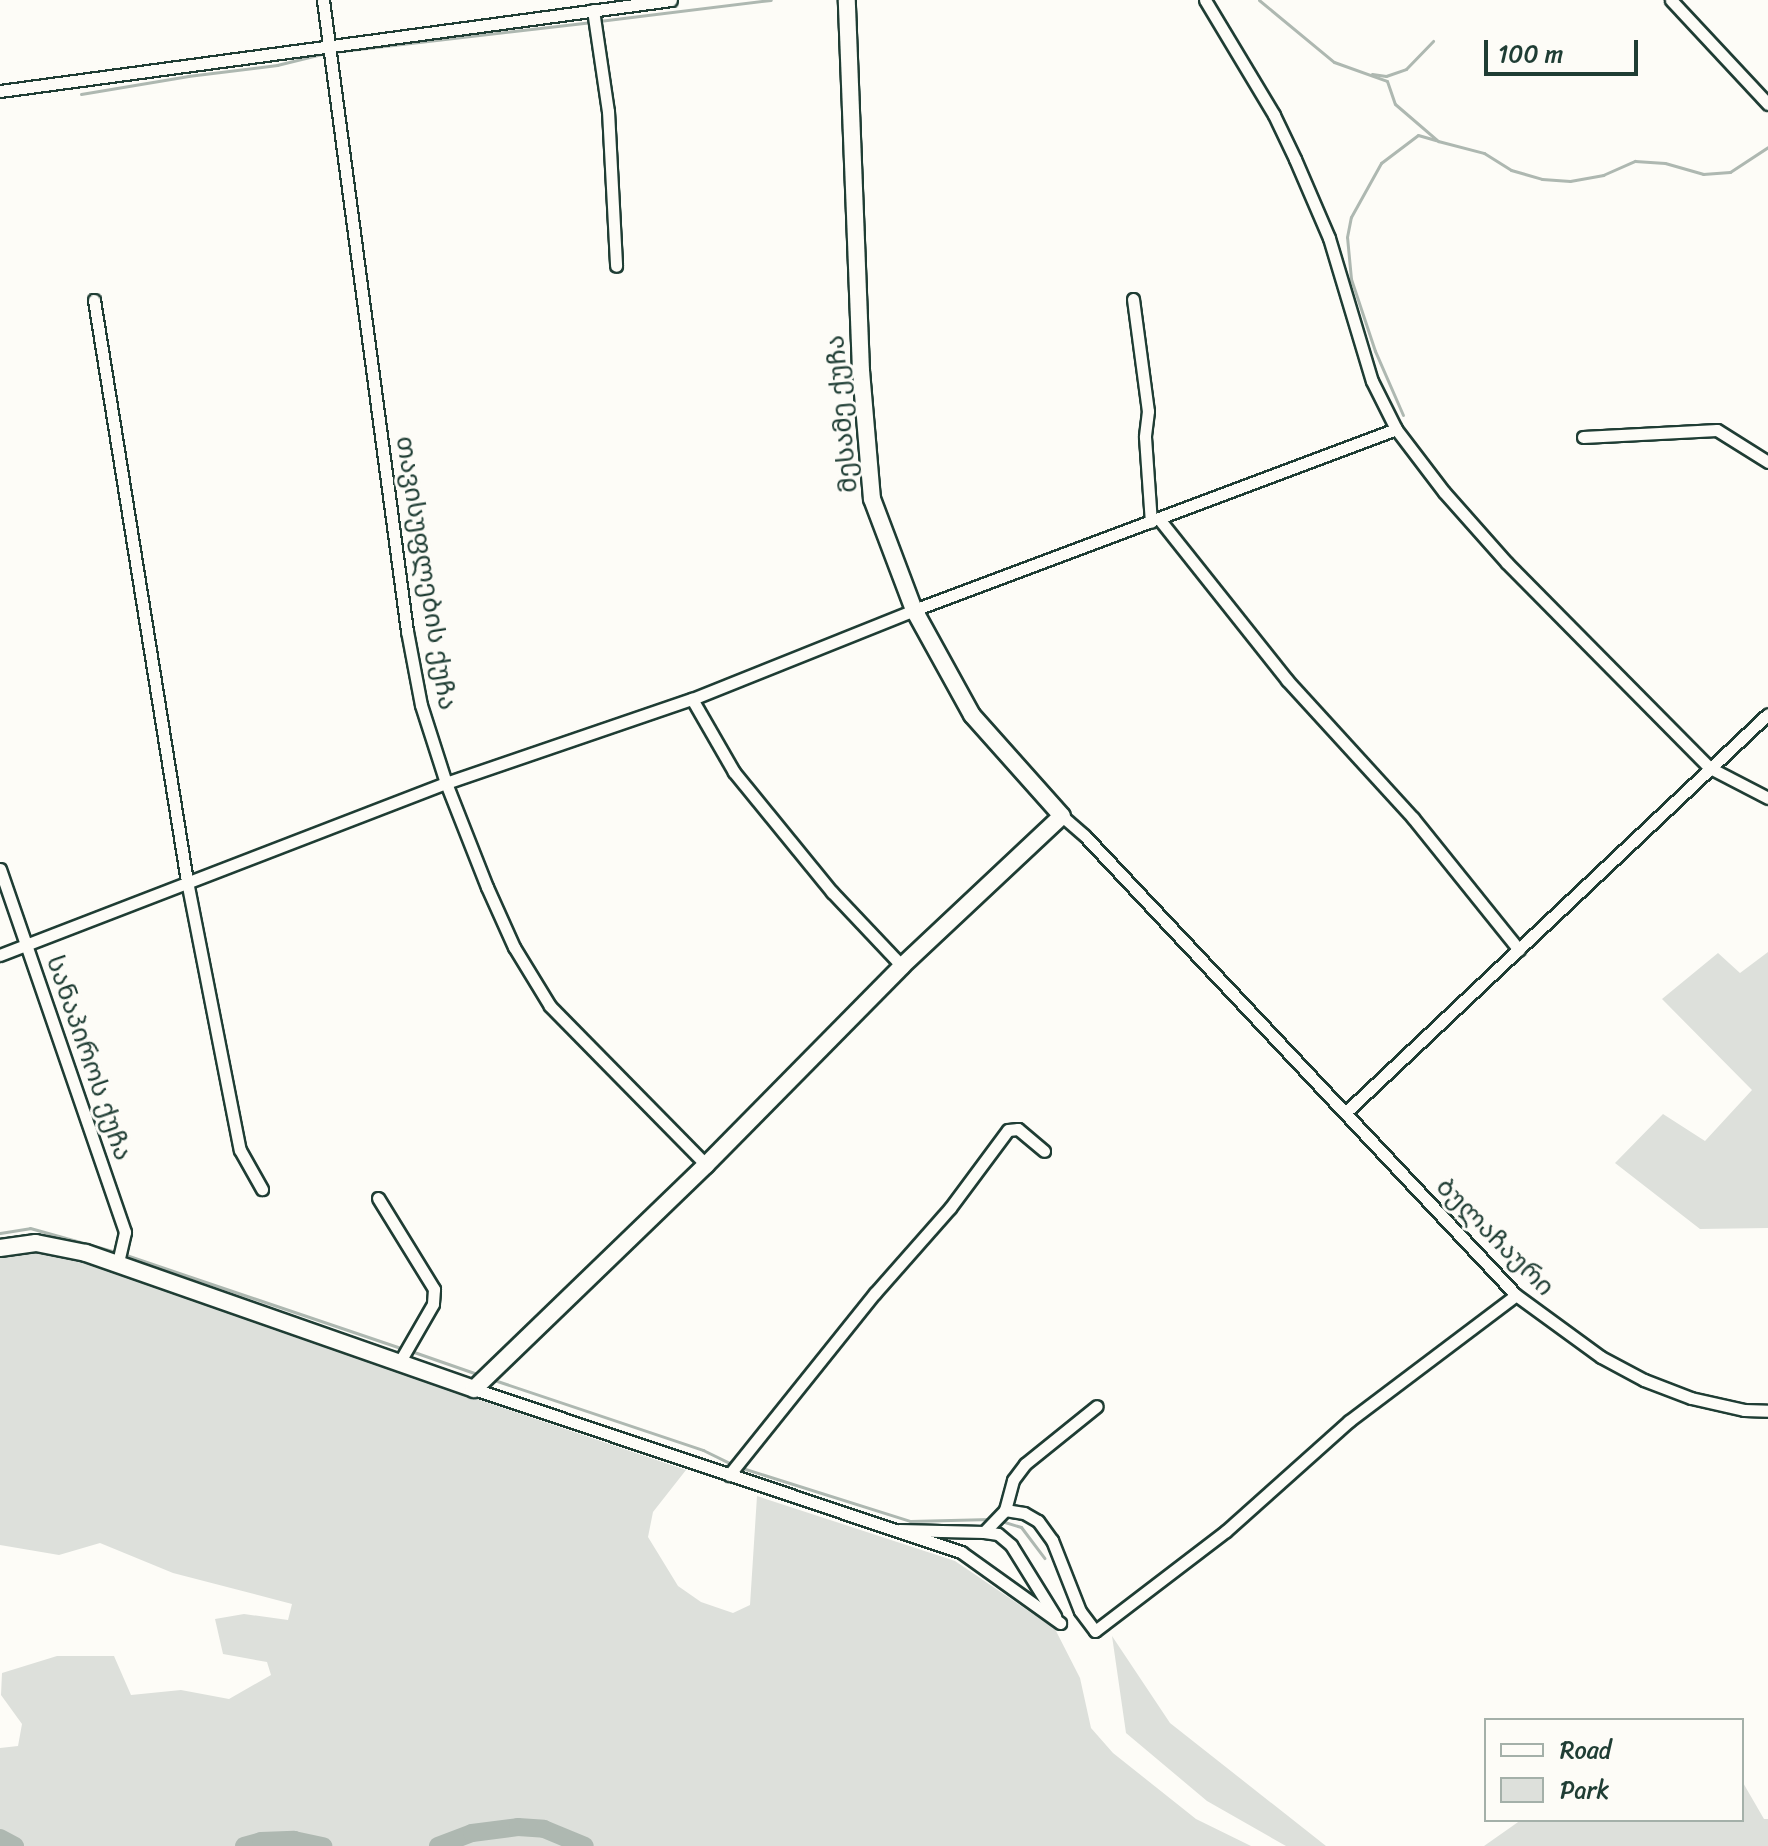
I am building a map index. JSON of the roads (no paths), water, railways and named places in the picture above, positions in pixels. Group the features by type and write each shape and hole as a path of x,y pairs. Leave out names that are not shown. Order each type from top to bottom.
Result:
{"street":[{"name":"თავისუფლების ქუჩა","path":"323,0 407,631 421,705 446,783 514,947 550,1006 706,1165"},
{"path":"0,91 671,0"},
{"name":"მესამე ქუჩა","path":"847,0 865,432 872,499 914,610 972,715 1062,816"},
{"path":"1205,0 1274,115 1295,159 1329,238 1372,381 1396,429 1444,492 1507,563 1710,768 1768,798"},
{"path":"1671,0 1768,104"},
{"path":"593,10 608,111 616,266"},
{"path":"1133,299 1148,411 1145,437 1155,520 1287,680 1413,818 1519,950"},
{"path":"94,300 187,881 240,1150 262,1189"},
{"path":"0,955 446,783 692,699 914,610 1396,429"},
{"path":"1583,437 1717,430 1768,462"},
{"path":"692,699 734,772 832,892 902,966"},
{"path":"1345,1113 1768,714"},
{"path":"474,1389 706,1165 902,966 1062,816"},
{"name":"ბულაჩაური","path":"1062,816 1516,1295 1601,1357 1644,1380 1691,1398 1744,1410 1768,1411"},
{"name":"სანაპიროს ქუჩა","path":"0,869 125,1232 118,1263"},
{"path":"729,1475 875,1293 950,1208 1008,1130 1018,1129 1044,1151"},
{"path":"378,1198 434,1289 433,1304 399,1363"},
{"path":"0,1248 36,1243 118,1263 474,1389 899,1530 961,1552 1060,1623 1011,1545 998,1534 899,1530"},
{"path":"1005,1510 1024,1513 1048,1533 1080,1611 1095,1631 1226,1531 1349,1421 1516,1295"},
{"path":"984,1532 1005,1510 1013,1480 1025,1464 1097,1406"}],"waterway":[{"path":"599,21 771,0"},
{"path":"1259,0 1334,62 1387,81 1395,104 1438,141 1484,153 1511,170 1542,179 1570,181 1603,175 1635,161 1665,163 1703,174 1730,172 1768,147"},
{"path":"333,52 592,22"},
{"path":"1372,74 1386,76 1406,69 1433,41"},
{"path":"81,94 277,65 326,53"},
{"path":"1403,415 1375,351 1351,279 1347,237 1351,217 1381,163 1418,135 1436,140"},
{"path":"0,1233 30,1228 116,1252"},
{"path":"123,1254 404,1349"},
{"path":"411,1351 480,1375"},
{"path":"491,1379 703,1450 732,1464"},
{"path":"739,1467 910,1521 991,1519"},
{"path":"998,1520 1021,1527 1044,1558"},
{"path":"438,1846 472,1833 518,1827 544,1829 585,1846"},
{"path":"0,1838 15,1846"},
{"path":"244,1846 261,1841 294,1840 323,1846"}]}
